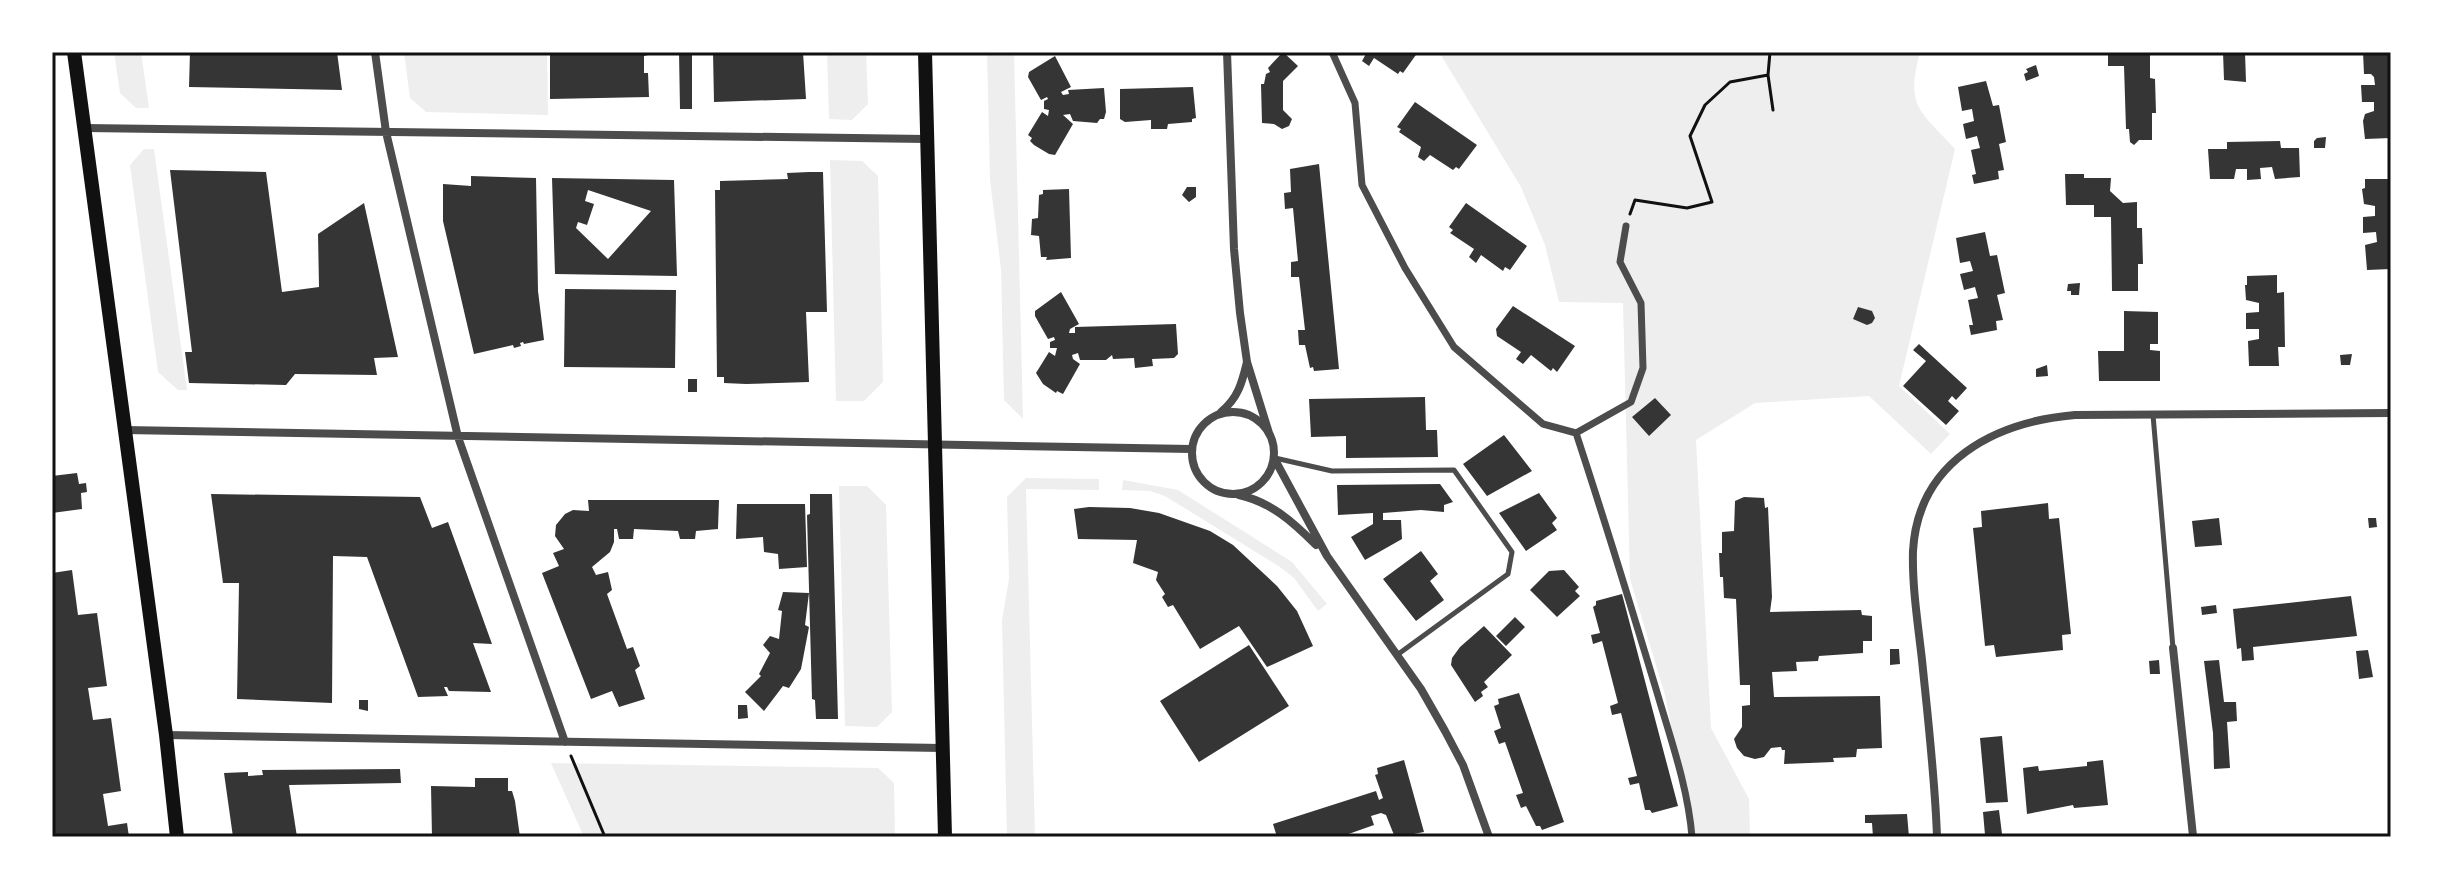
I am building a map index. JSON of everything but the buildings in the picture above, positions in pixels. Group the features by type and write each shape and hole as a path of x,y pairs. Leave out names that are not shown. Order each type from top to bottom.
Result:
{"main road":[{"path":"74,52 177,837"},
{"path":"925,52 945,837"}],"street":[{"path":"375,52 386,132 458,437 565,742"},
{"path":"1227,52 1234,249 1247,362 1273,444 1274,458 1327,556 1421,689 1451,742 1474,793 1489,837"},
{"path":"1332,52 1355,103 1362,185 1405,268 1454,347 1543,424 1576,433 1631,402 1643,368 1641,303 1620,262 1626,226"},
{"path":"85,128 926,139"},
{"path":"1247,362 1241,388 1233,402 1208,419 1195,434 1191,449 1196,473 1218,492 1258,499 1275,509 1296,524 1327,556"},
{"path":"1221,413 1245,413 1258,419 1269,433"},
{"path":"1937,837 1930,731 1913,577 1913,548 1924,502 1962,454 1998,432 2046,417 2391,413"},
{"path":"123,430 1191,449"},
{"path":"1576,433 1664,718 1690,810 1692,837"},
{"path":"1234,494 1251,490 1263,482 1274,458"},
{"path":"2173,648 2193,836"},
{"path":"166,735 942,748"}],"lane":[{"path":"2153,415 2173,648"},
{"path":"1274,458 1332,471 1454,470 1512,552 1508,574 1397,655"}],"path":[{"path":"1770,52 1768,75 1773,110"},
{"path":"1626,226 1635,200 1687,208 1712,202 1690,136 1705,105 1730,82 1768,75"},
{"path":"565,742 605,837"}],"shaded area":[{"path":"114,52 141,52 149,108 136,108 120,93"},
{"path":"404,52 547,52 548,115 426,112 410,98"},
{"path":"827,52 866,52 868,104 852,120 829,119"},
{"path":"987,52 1014,52 1023,419 1004,400 1001,269 990,180"},
{"path":"1439,52 1920,52 1915,97 1925,116 1955,149 1899,386 1950,434 1931,454 1869,396 1755,403 1696,440 1711,728 1749,799 1750,837 1694,837 1665,695 1630,579 1623,303 1559,302 1545,245 1521,187"},
{"path":"144,149 154,149 187,390 178,390 158,372 130,165"},
{"path":"830,160 862,161 878,176 883,382 864,401 836,401"},
{"path":"1026,478 1099,479 1099,490 1026,489 1035,837 1007,837 1002,620 1009,579 1007,497"},
{"path":"1123,480 1178,490 1292,562 1327,604 1318,611 1294,578 1280,567 1165,496 1150,491 1122,490"},
{"path":"839,486 867,486 886,505 892,712 877,727 845,726"},
{"path":"551,763 878,768 894,783 895,837 584,837"}]}
